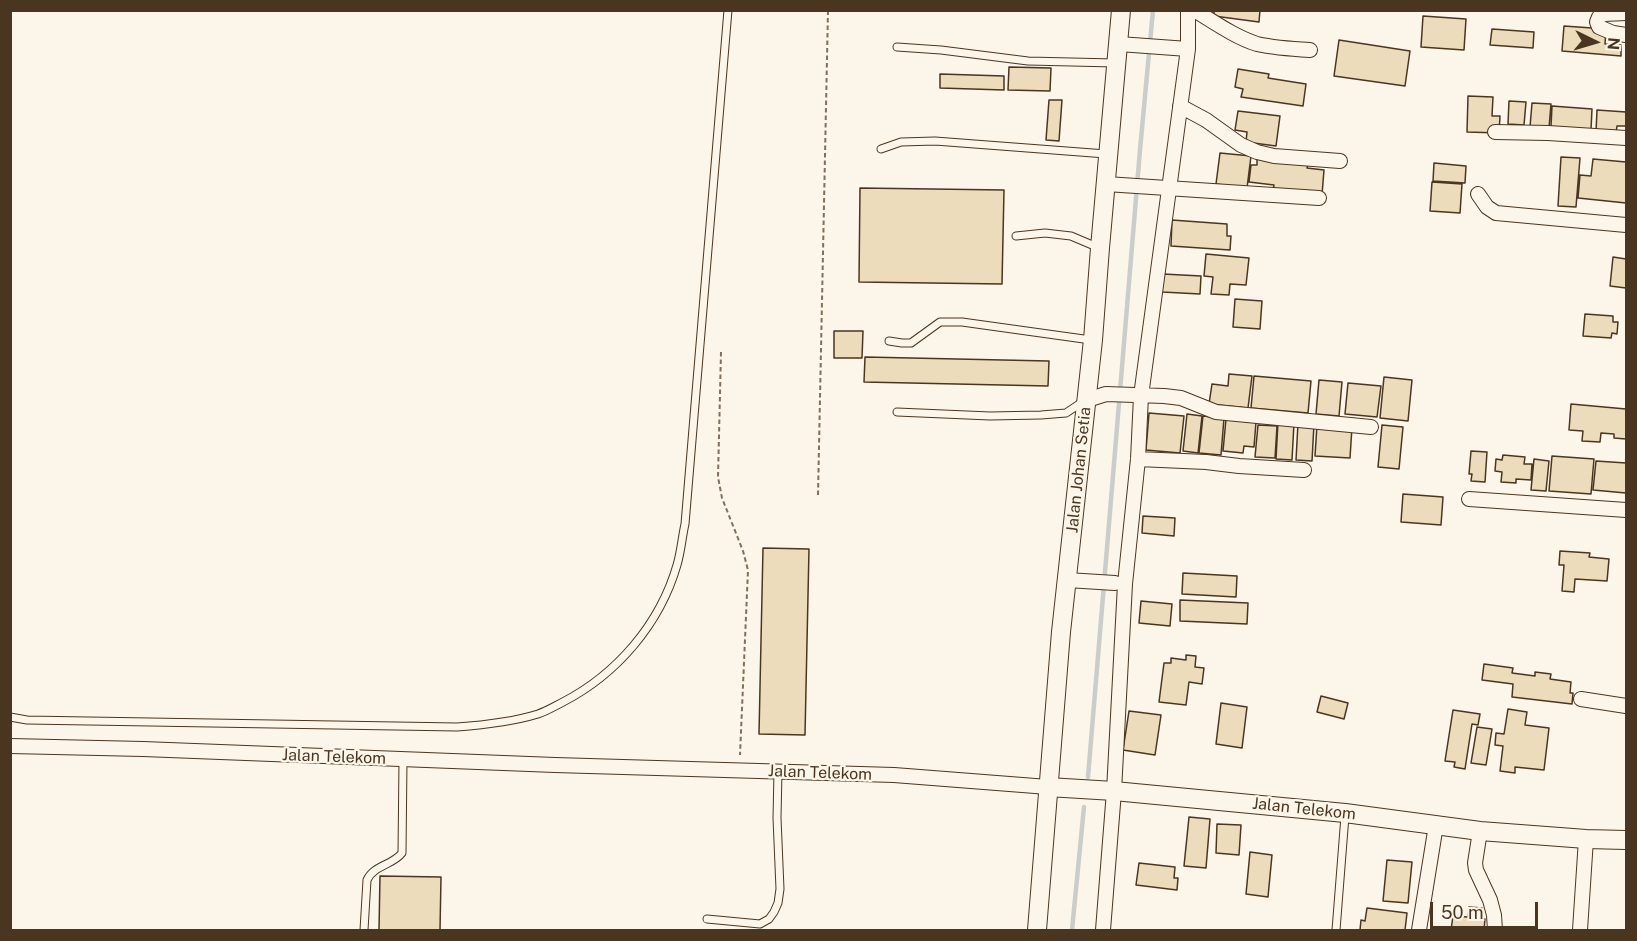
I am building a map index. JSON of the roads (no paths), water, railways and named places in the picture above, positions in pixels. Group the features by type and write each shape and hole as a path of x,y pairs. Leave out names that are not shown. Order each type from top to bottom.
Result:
{"main road":[{"name":"Jalan Johan Setia","path":"1037,930 1048,787 1073,580 1100,248 1115,185 1108,154 1121,10"},
{"name":"Jalan Telekom","path":"1048,787 1345,813 1480,831 1626,840"}],"street":[{"path":"1103,930 1114,791 1125,584 1138,459 1136,395 1170,188 1188,49 1188,10"},
{"path":"1194,10 1255,43 1275,48 1310,50"},
{"path":"1626,13 1604,14 1599,17 1598,22 1599,27 1604,30 1626,36"},
{"path":"1118,54 1140,46 1188,49"},
{"path":"1180,106 1206,120 1241,145 1257,152 1274,156 1340,161"},
{"path":"1495,132 1548,132 1626,138"},
{"path":"1115,185 1319,198"},
{"path":"1478,194 1486,207 1496,213 1626,225"},
{"path":"1087,400 1106,394 1164,396 1181,398 1216,412 1371,427"},
{"path":"1138,459 1304,470"},
{"path":"1469,499 1626,510"},
{"path":"1073,580 1115,583"},
{"path":"1581,699 1626,706"},
{"name":"Jalan Telekom","path":"10,746 894,775 1048,787"},
{"path":"1419,930 1436,825"},
{"path":"1480,831 1474,863 1490,900 1495,930"},
{"path":"1580,930 1586,839"}],"lane":[{"path":"10,717 27,720 445,727 497,724 541,714 584,691 614,667 642,637 665,597 678,564 687,500 728,10"},
{"path":"897,47 1028,61 1118,54"},
{"path":"881,150 901,142 935,141 1108,154"},
{"path":"1016,236 1045,233 1071,236 1100,248"},
{"path":"889,341 910,343 940,322 962,322 1093,340"},
{"path":"897,412 990,416 1066,413 1087,400"},
{"path":"364,930 367,880 370,874 399,858 402,853 403,760"},
{"path":"707,919 760,924 769,919 774,912 780,889 778,771"},
{"path":"1336,930 1345,813"}],"waterway":[{"path":"1088,777 1153,10"},
{"path":"1072,930 1084,807"}]}
